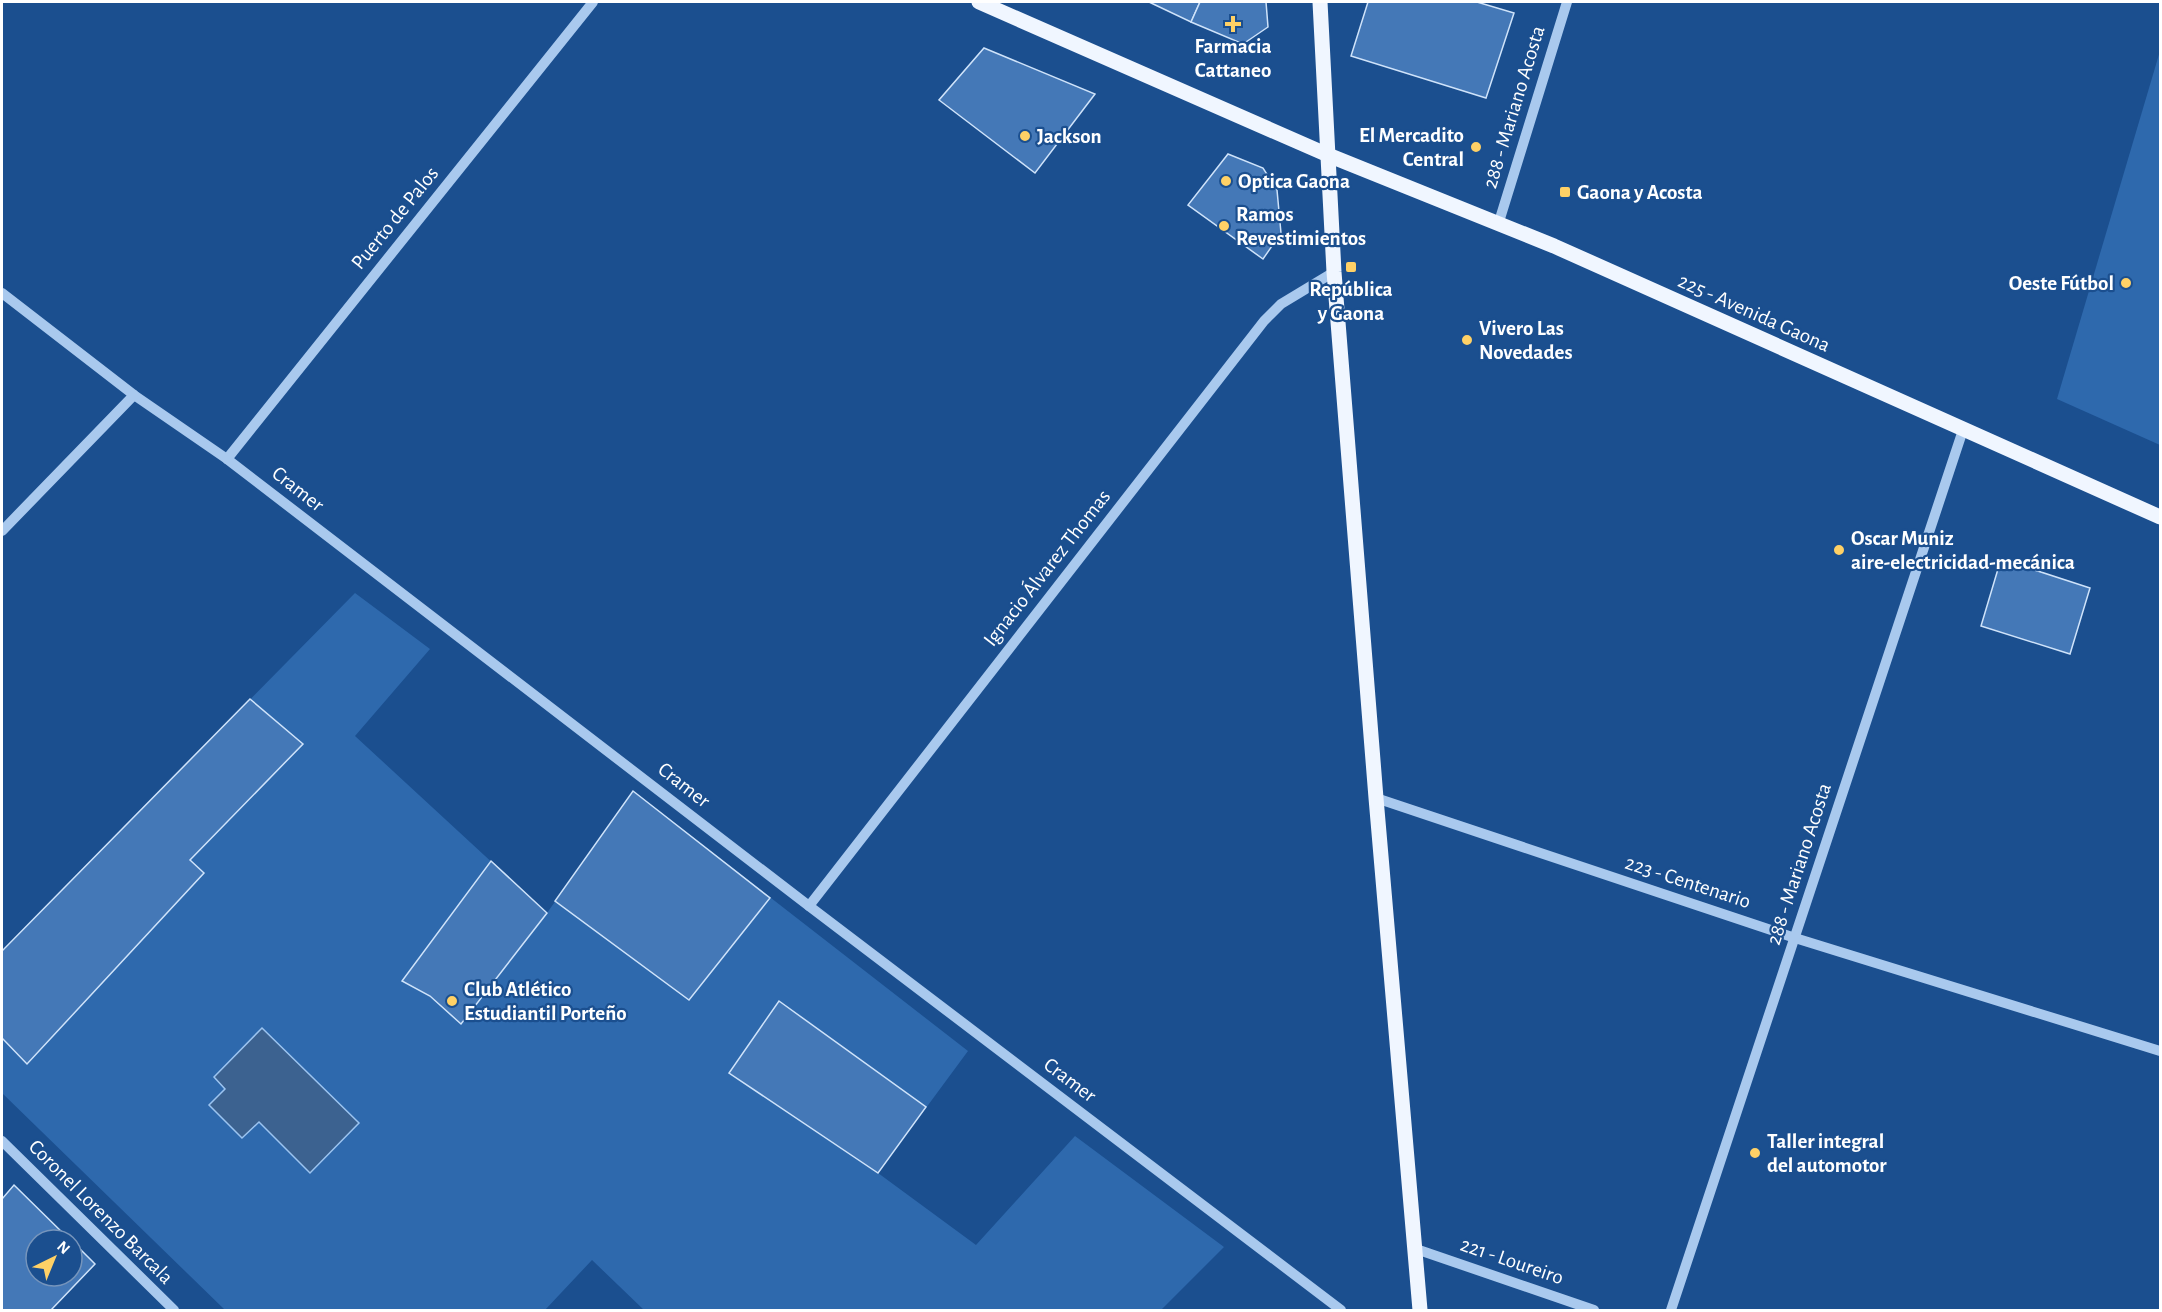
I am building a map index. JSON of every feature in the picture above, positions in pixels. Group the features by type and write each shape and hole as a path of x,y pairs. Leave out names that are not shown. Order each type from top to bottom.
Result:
{"main road":[{"name":"225 - Avenida Gaona","path":"979,2 1328,155 1554,246 2160,518"},
{"path":"1320,2 1334,272 1420,1311"}],"street":[{"name":"Puerto de Palos","path":"227,459 592,2"},
{"name":"288 - Mariano Acosta","path":"1498,225 1567,2"},
{"name":"Ignacio Álvarez Thomas","path":"809,906 1264,321 1281,304 1334,272"},
{"name":"Cramer","path":"2,292 134,395 227,459 1341,1311"},
{"path":"2,531 134,395"},
{"name":"288 - Mariano Acosta","path":"1671,1311 1964,430"},
{"name":"223 - Centenario","path":"1376,798 1795,938 2160,1051"},
{"name":"Coronel Lorenzo Barcala","path":"2,1140 174,1311"},
{"name":"221 - Loureiro","path":"1416,1249 1594,1311"}],"shaded area":[{"name":"Oeste Fútbol","path":"2160,51 2160,445 2057,399"},
{"name":"Club Atlético Estudiantil Porteño","path":"355,593 430,649 355,736 547,913 633,791 968,1051 878,1173 976,1245 1075,1136 1224,1247 1161,1310 644,1310 592,1260 545,1310 225,1310 2,1093 2,951"},
{"path":"262,1028 359,1123 310,1173 259,1122 242,1138 209,1105 225,1089 214,1077"}],"building":[{"path":"1149,2 1200,2 1191,22"},
{"name":"Farmacia Cattaneo","path":"1200,2 1266,2 1268,27 1243,44 1191,22"},
{"path":"1368,2 1477,2 1514,13 1486,98 1351,56"},
{"name":"Jackson","path":"984,48 1095,94 1035,173 939,100"},
{"path":"1228,154 1263,168 1277,190 1281,233 1263,259 1188,205"},
{"path":"2001,559 2090,588 2070,654 1981,626"},
{"path":"250,699 303,744 190,860 204,873 27,1064 2,1038 2,951"},
{"path":"633,791 770,898 689,1000 555,901"},
{"path":"491,861 547,913 461,1024 430,996 402,981"},
{"path":"779,1001 926,1107 878,1173 729,1073"},
{"path":"14,1185 58,1228 24,1228 24,1288 72,1288 51,1310 2,1310 2,1199"},
{"path":"84,1253 95,1264 84,1276"}],"place":[{"name":"Farmacia Cattaneo","path":"1233,24"},
{"name":"Jackson","path":"1025,136"},
{"name":"El Mercadito Central","path":"1476,147"},
{"name":"Optica Gaona","path":"1226,181"},
{"name":"Gaona y Acosta","path":"1565,192"},
{"name":"Ramos Revestimientos","path":"1224,226"},
{"name":"República y Gaona","path":"1351,267"},
{"name":"Oeste Fútbol","path":"2126,283"},
{"name":"Vivero Las Novedades","path":"1467,340"},
{"name":"Oscar Muniz aire-electricidad-mecánica","path":"1839,550"},
{"name":"Club Atlético Estudiantil Porteño","path":"452,1001"},
{"name":"Taller integral del automotor","path":"1755,1153"}]}
